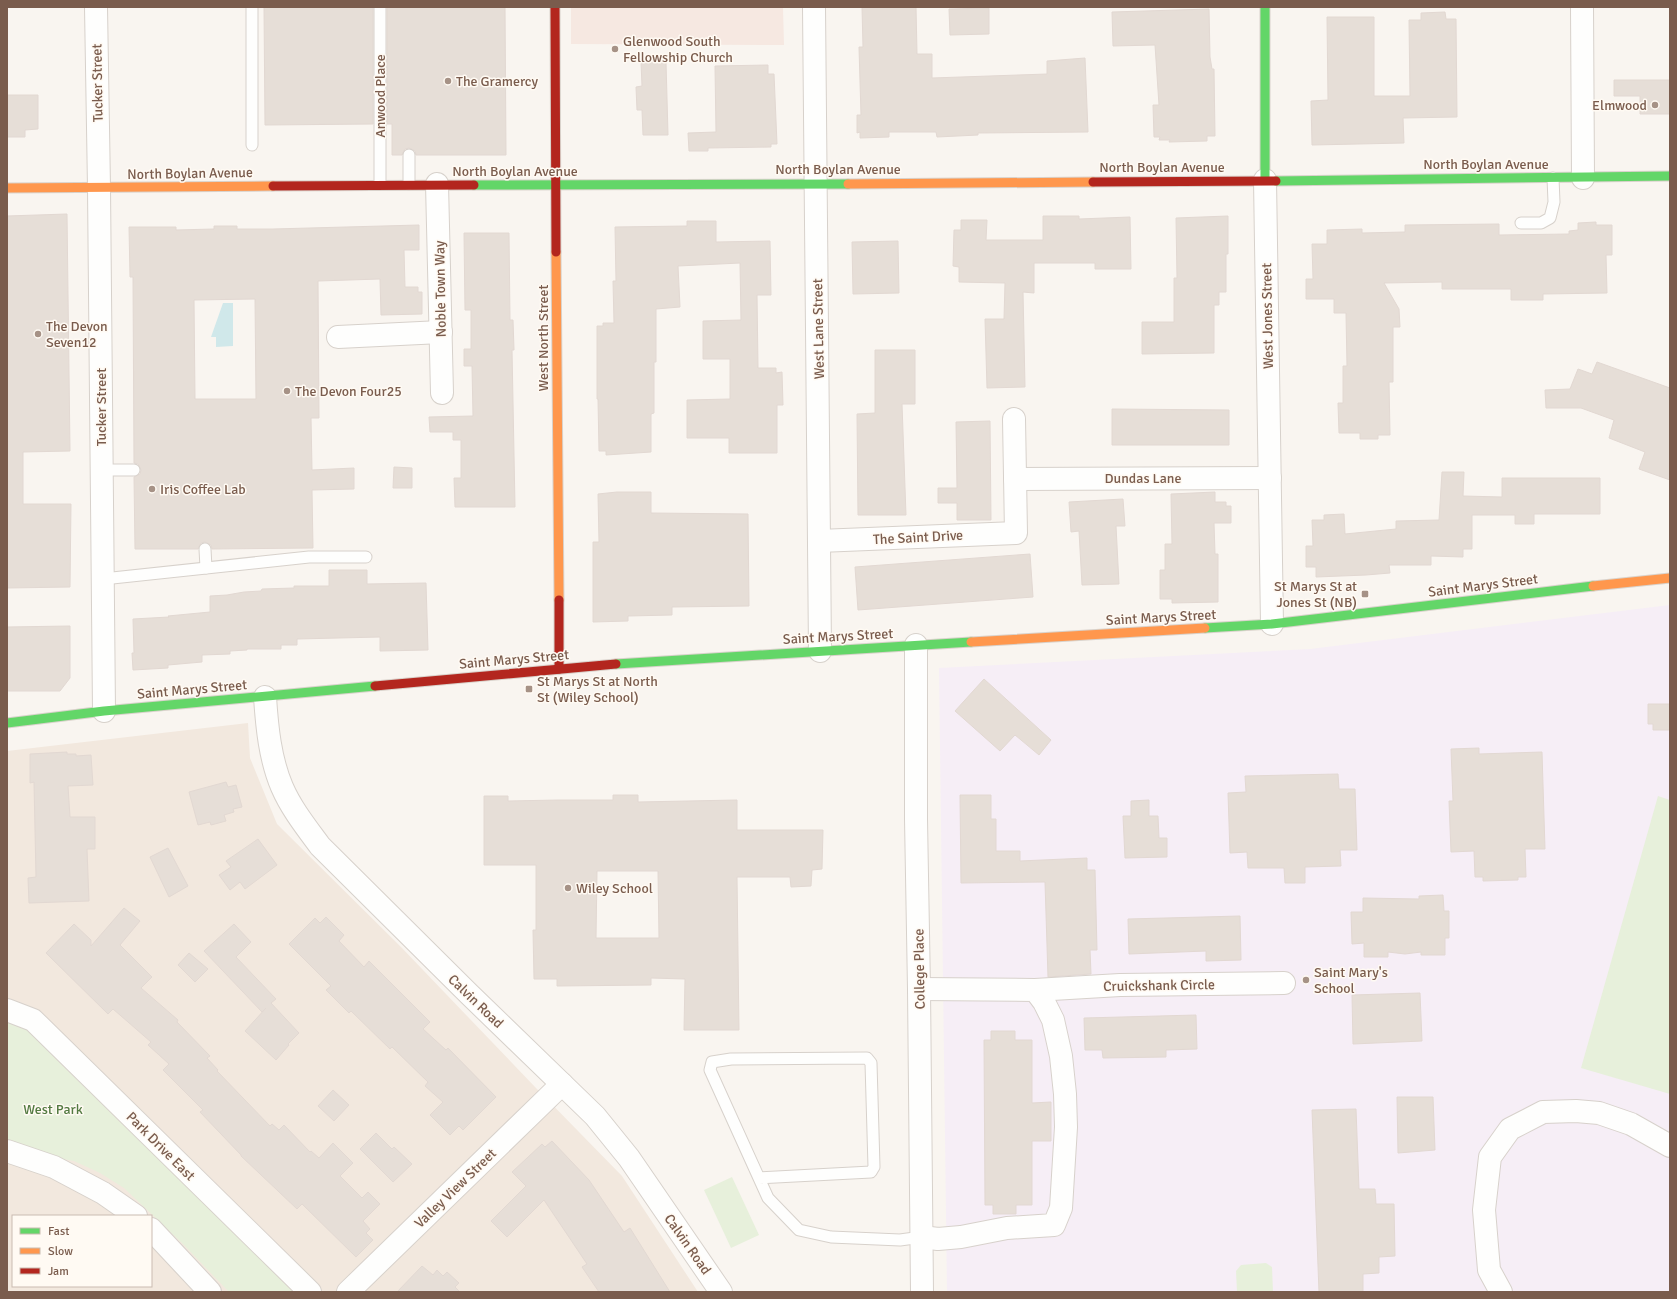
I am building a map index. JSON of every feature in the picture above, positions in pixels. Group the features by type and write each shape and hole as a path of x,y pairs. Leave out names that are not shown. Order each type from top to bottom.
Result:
{"street":[{"name":"Tucker Street","path":"96,7 104,711"},
{"name":"West North Street","path":"555,7 559,669"},
{"name":"West Lane Street","path":"814,7 820,651"},
{"name":"West Jones Street","path":"1265,7 1265,180 1272,624"},
{"path":"1582,7 1583,178"},
{"name":"North Boylan Avenue","path":"7,188 380,184 556,185 1583,178 1670,176"},
{"name":"Noble Town Way","path":"437,184 442,393"},
{"path":"338,337 441,332"},
{"path":"1014,419 1015,479"},
{"name":"Dundas Lane","path":"1015,479 1270,478"},
{"name":"The Saint Drive","path":"820,541 1016,533 1015,479"},
{"name":"Saint Marys Street","path":"7,723 104,711 559,669 746,655 1272,624 1503,596 1670,578"},
{"name":"College Place","path":"916,645 916,819 922,1292"},
{"name":"Calvin Road","path":"265,697 270,743 282,787 305,826 320,846 469,994 595,1116 629,1158 721,1292"},
{"name":"Cruickshank Circle","path":"919,989 1035,990 1120,985 1284,983"},
{"path":"922,1237 961,1237 1007,1228 1054,1225 1061,1208 1066,1127 1065,1094 1061,1056 1053,1020 1044,1002 1035,990"},
{"name":"Park Drive East","path":"7,1010 33,1020 310,1292"},
{"name":"Valley View Street","path":"348,1292 562,1084"},
{"path":"1501,1292 1489,1270 1484,1210 1490,1157 1510,1129 1543,1112 1576,1111 1599,1113 1631,1124 1670,1146"},
{"path":"7,1151 54,1167 103,1193 135,1215"},
{"path":"152,1230 210,1292"}],"lane":[{"path":"252,7 252,144"},
{"name":"Anwood Place","path":"380,7 380,184"},
{"path":"409,155 409,184"},
{"path":"1521,223 1541,223 1550,218 1554,202 1553,178"},
{"path":"102,470 134,470"},
{"path":"205,549 206,568"},
{"path":"103,579 309,557 366,557"},
{"path":"759,1178 871,1172 874,1167 871,1063 867,1058 731,1059 712,1062 710,1070 768,1198 799,1230 831,1237 900,1240 922,1237"}],"shaded area":[{"path":"571,7 783,7 784,45 571,44"},
{"name":"Saint Mary's School","path":"1670,605 1670,1292 947,1292 939,668 1310,649"},
{"path":"248,723 250,758 277,824 401,947 622,1176 698,1292 7,1292 7,751"}],"green space":[{"path":"1658,796 1670,800 1670,1094 1581,1068"},
{"name":"West Park","path":"16,1014 299,1292 229,1292 183,1244 124,1188 100,1173 74,1161 7,1149 7,1035 8,1021"},
{"path":"732,1177 759,1235 731,1248 704,1190"},
{"path":"1266,1263 1272,1267 1273,1292 1237,1292 1236,1271 1241,1265"}],"water":[{"path":"223,303 233,303 233,346 216,347 216,337 211,337"}],"building":[{"path":"264,7 373,7 373,124 265,125"},
{"name":"The Gramercy","path":"387,7 505,7 506,155 416,155 415,151 409,148 405,149 402,155 392,155 392,124 387,124"},
{"path":"862,7 916,7 917,54 932,54 932,78 1047,74 1047,61 1085,58 1088,132 978,133 978,135 937,137 936,132 889,132 889,137 860,138 860,132 857,133 857,115 861,115 859,47 863,47"},
{"path":"989,8 989,34 950,35 949,9"},
{"path":"1209,9 1210,57 1212,69 1214,69 1215,136 1207,136 1207,141 1169,142 1170,140 1159,140 1160,137 1154,137 1153,105 1159,105 1155,45 1113,46 1112,12"},
{"path":"1445,12 1446,19 1456,19 1457,117 1403,118 1404,143 1312,145 1311,101 1328,100 1327,17 1374,17 1374,96 1410,96 1409,20 1421,20 1421,13"},
{"path":"641,62 666,62 668,135 643,135 642,110 637,110 636,87 642,86"},
{"path":"768,65 768,74 774,74 777,144 771,144 771,147 708,148 708,151 689,151 688,133 716,132 715,66"},
{"name":"Elmwood","path":"1614,80 1670,80 1670,114 1640,114 1640,96 1614,96"},
{"path":"7,95 38,95 38,129 25,130 25,137 7,137"},
{"name":"The Devon Seven12","path":"67,214 70,451 23,452 23,504 71,504 70,587 7,588 7,216"},
{"path":"1043,216 1079,216 1079,219 1130,217 1131,269 1095,269 1095,263 1034,263 1034,293 1023,292 1025,387 987,388 985,319 1004,319 1005,283 959,282 959,267 953,266 954,230 961,230 961,220 987,220 986,240 1043,240"},
{"path":"1228,216 1226,292 1219,292 1219,305 1214,305 1214,353 1142,354 1142,322 1174,322 1174,278 1177,278 1176,218"},
{"path":"687,221 716,221 716,242 770,241 771,295 757,295 758,368 776,368 776,373 782,372 783,405 777,405 777,453 729,453 729,438 687,438 687,400 730,399 730,359 703,359 703,321 741,320 740,263 678,266 680,307 656,309 656,362 654,362 654,413 651,414 651,452 606,455 606,451 599,451 597,326 603,326 603,323 614,323 613,281 616,281 615,227 687,226"},
{"path":"1596,222 1596,225 1612,225 1612,255 1606,255 1607,293 1543,294 1543,300 1511,300 1511,289 1442,289 1442,282 1384,283 1399,309 1400,327 1393,327 1393,382 1389,382 1390,435 1378,435 1378,439 1360,439 1360,433 1339,433 1338,403 1343,403 1343,366 1347,366 1346,313 1334,313 1334,299 1306,299 1306,279 1313,279 1312,244 1327,244 1327,230 1362,229 1362,233 1405,232 1405,225 1499,224 1499,235 1569,234 1569,231 1578,230 1578,223"},
{"name":"The Devon Four25","path":"419,225 419,250 404,250 405,287 418,287 418,292 422,292 422,314 381,315 380,279 318,281 319,418 311,418 312,470 354,468 354,489 312,490 313,548 212,549 211,545 205,542 201,543 198,549 135,549 134,477 140,474 141,470 138,464 134,463 133,277 130,277 129,227 176,227 176,230 214,229 214,226 237,226 237,229","holes":["255,299 256,399 195,399 194,300"]},
{"path":"464,233 509,233 510,320 513,320 514,350 512,350 515,507 455,507 454,478 461,478 461,440 453,440 453,432 430,432 429,417 473,416 472,366 464,366 464,349 471,349 471,310 465,310"},
{"path":"898,241 899,293 853,294 852,242"},
{"path":"875,350 915,350 915,404 902,404 906,515 858,515 857,414 875,413"},
{"path":"1597,362 1670,388 1670,480 1639,469 1645,452 1609,438 1614,420 1581,408 1546,408 1545,390 1570,389 1578,369 1592,374"},
{"path":"1112,409 1229,410 1229,445 1112,445"},
{"path":"990,421 991,520 957,520 957,503 938,503 938,488 957,488 956,422"},
{"path":"394,467 412,468 412,488 393,488"},
{"path":"1442,472 1464,472 1463,496 1502,497 1502,478 1600,478 1600,514 1534,514 1534,524 1515,524 1515,515 1472,515 1472,549 1463,549 1463,557 1431,556 1431,565 1389,565 1390,573 1366,575 1316,577 1316,567 1306,567 1306,546 1313,546 1312,520 1324,520 1324,515 1344,514 1345,534 1396,529 1396,521 1439,520"},
{"path":"617,492 651,492 651,513 748,514 749,606 672,607 672,615 628,616 628,621 593,622 593,542 599,542 598,494"},
{"path":"1215,492 1215,502 1226,502 1226,506 1231,506 1231,523 1214,523 1215,554 1218,554 1218,602 1172,603 1172,599 1160,599 1160,570 1165,570 1165,544 1172,544 1171,494"},
{"path":"1123,499 1125,526 1116,526 1119,584 1082,585 1079,531 1071,532 1069,502"},
{"path":"1030,554 1033,597 858,610 855,567"},
{"path":"329,570 367,570 367,584 426,583 428,650 380,651 380,637 297,639 297,645 281,645 281,649 247,649 230,651 230,654 202,655 202,662 168,665 168,668 133,670 133,619 169,617 168,616 210,612 210,596 261,591 262,589 294,588 294,586 329,586"},
{"path":"70,626 70,678 60,691 7,691 7,627"},
{"path":"984,679 1051,740 1039,755 1015,735 1000,751 955,711"},
{"path":"1648,704 1670,704 1670,730 1653,730 1653,724 1648,724"},
{"path":"1479,748 1479,754 1542,752 1545,849 1525,849 1526,877 1518,877 1518,880 1483,881 1483,877 1475,877 1474,851 1451,852 1449,801 1453,801 1451,749"},
{"path":"67,752 67,754 76,754 76,756 91,755 93,785 68,786 70,817 95,817 95,849 87,849 89,901 29,903 28,878 36,877 34,782 30,783 30,754"},
{"path":"1338,774 1339,789 1355,789 1357,850 1340,850 1341,866 1305,867 1305,883 1285,883 1284,868 1248,868 1247,852 1230,853 1228,793 1246,792 1245,776"},
{"path":"226,782 228,787 236,785 242,807 233,809 234,812 224,815 226,821 211,825 210,822 198,825 189,792"},
{"path":"613,795 638,795 638,802 737,800 737,830 823,830 822,869 812,870 811,886 791,887 790,877 737,877 739,1030 684,1030 685,979 651,978 651,985 557,986 557,979 534,979 533,930 536,930 536,865 484,865 484,796 508,796 508,801 613,800","holes":["597,871 658,871 659,938 596,938"]},
{"path":"960,795 991,795 991,819 996,819 996,851 1020,851 1020,861 1087,858 1087,870 1095,870 1097,950 1090,950 1091,974 1048,977 1045,882 961,883"},
{"path":"1149,800 1149,816 1158,816 1159,838 1167,838 1167,857 1125,858 1123,816 1131,816 1131,801"},
{"path":"258,839 277,865 245,889 240,882 230,890 219,875 231,867 226,861"},
{"path":"168,848 188,886 169,897 150,857"},
{"path":"1443,895 1444,911 1449,911 1449,938 1445,938 1445,955 1421,955 1421,952 1405,954 1388,952 1388,957 1364,957 1364,943 1352,944 1351,912 1363,912 1363,898 1419,899 1419,896"},
{"path":"124,908 140,921 120,945 152,977 141,988 178,1020 177,1022 210,1056 207,1058 218,1070 217,1071 270,1126 272,1124 279,1130 284,1125 310,1152 311,1151 319,1158 333,1143 353,1163 340,1176 362,1198 368,1192 380,1204 363,1221 370,1229 366,1233 373,1240 356,1257 302,1204 297,1209 241,1156 200,1112 203,1110 163,1070 169,1064 148,1045 151,1042 113,1009 108,1014 46,953 74,924 91,940 91,946"},
{"path":"1240,916 1241,960 1206,961 1206,951 1129,954 1128,919"},
{"path":"326,917 344,935 339,941 364,967 369,961 430,1022 423,1029 446,1050 448,1048 496,1097 463,1130 459,1126 450,1135 430,1115 443,1102 425,1086 428,1082 392,1047 390,1049 351,1011 349,1013 326,990 331,986 289,944 315,918 320,923"},
{"path":"234,924 251,942 236,957 276,999 271,1003 299,1033 288,1044 289,1045 276,1060 245,1031 266,1008 262,1012 204,951"},
{"path":"189,953 208,969 195,982 178,965"},
{"path":"1420,993 1422,1041 1353,1044 1352,995"},
{"path":"1196,1015 1197,1049 1166,1050 1166,1057 1103,1058 1102,1050 1085,1050 1084,1018"},
{"path":"991,1031 1015,1031 1015,1040 1032,1040 1032,1103 1051,1102 1051,1141 1032,1141 1032,1205 1016,1205 1016,1214 993,1214 993,1205 985,1205 984,1040 991,1040"},
{"path":"333,1090 349,1105 334,1121 318,1106"},
{"path":"1397,1097 1433,1097 1435,1150 1398,1153"},
{"path":"1356,1109 1359,1189 1375,1189 1376,1204 1394,1204 1395,1256 1379,1257 1379,1273 1363,1274 1363,1292 1319,1292 1312,1110"},
{"path":"376,1133 392,1149 394,1147 412,1164 393,1182 360,1149"},
{"path":"552,1141 589,1180 624,1232 630,1228 670,1292 599,1292 582,1267 587,1264 544,1200 507,1237 491,1221 526,1186 512,1172 542,1144 545,1147"},
{"path":"422,1266 433,1275 437,1270 443,1276 447,1272 459,1283 455,1287 460,1292 397,1292"}],"traffic: fast":[{"path":"1265,7 1265,180"},
{"path":"1276,181 1670,176"},
{"path":"474,185 848,184"},
{"path":"1205,628 1272,624 1593,586"},
{"path":"616,664 971,642"},
{"path":"7,723 104,711 375,686"}],"traffic: slow":[{"path":"848,184 1093,182"},
{"path":"7,188 273,186"},
{"path":"556,252 559,600"},
{"path":"1593,586 1670,578"},
{"path":"971,642 1205,628"}],"traffic: jam":[{"path":"555,7 556,252"},
{"path":"1093,182 1276,181"},
{"path":"273,186 474,185"},
{"path":"559,600 559,669"},
{"path":"375,686 616,664"}],"place":[{"name":"Glenwood South Fellowship Church","path":"615,49"},
{"name":"The Gramercy","path":"448,81"},
{"name":"Elmwood","path":"1655,105"},
{"name":"The Devon Seven12","path":"38,334"},
{"name":"The Devon Four25","path":"287,391"},
{"name":"Iris Coffee Lab","path":"152,489"},
{"name":"St Marys St at Jones St (NB)","path":"1365,594"},
{"name":"St Marys St at North St (Wiley School)","path":"529,689"},
{"name":"Wiley School","path":"568,888"},
{"name":"Saint Mary's School","path":"1306,980"}]}
